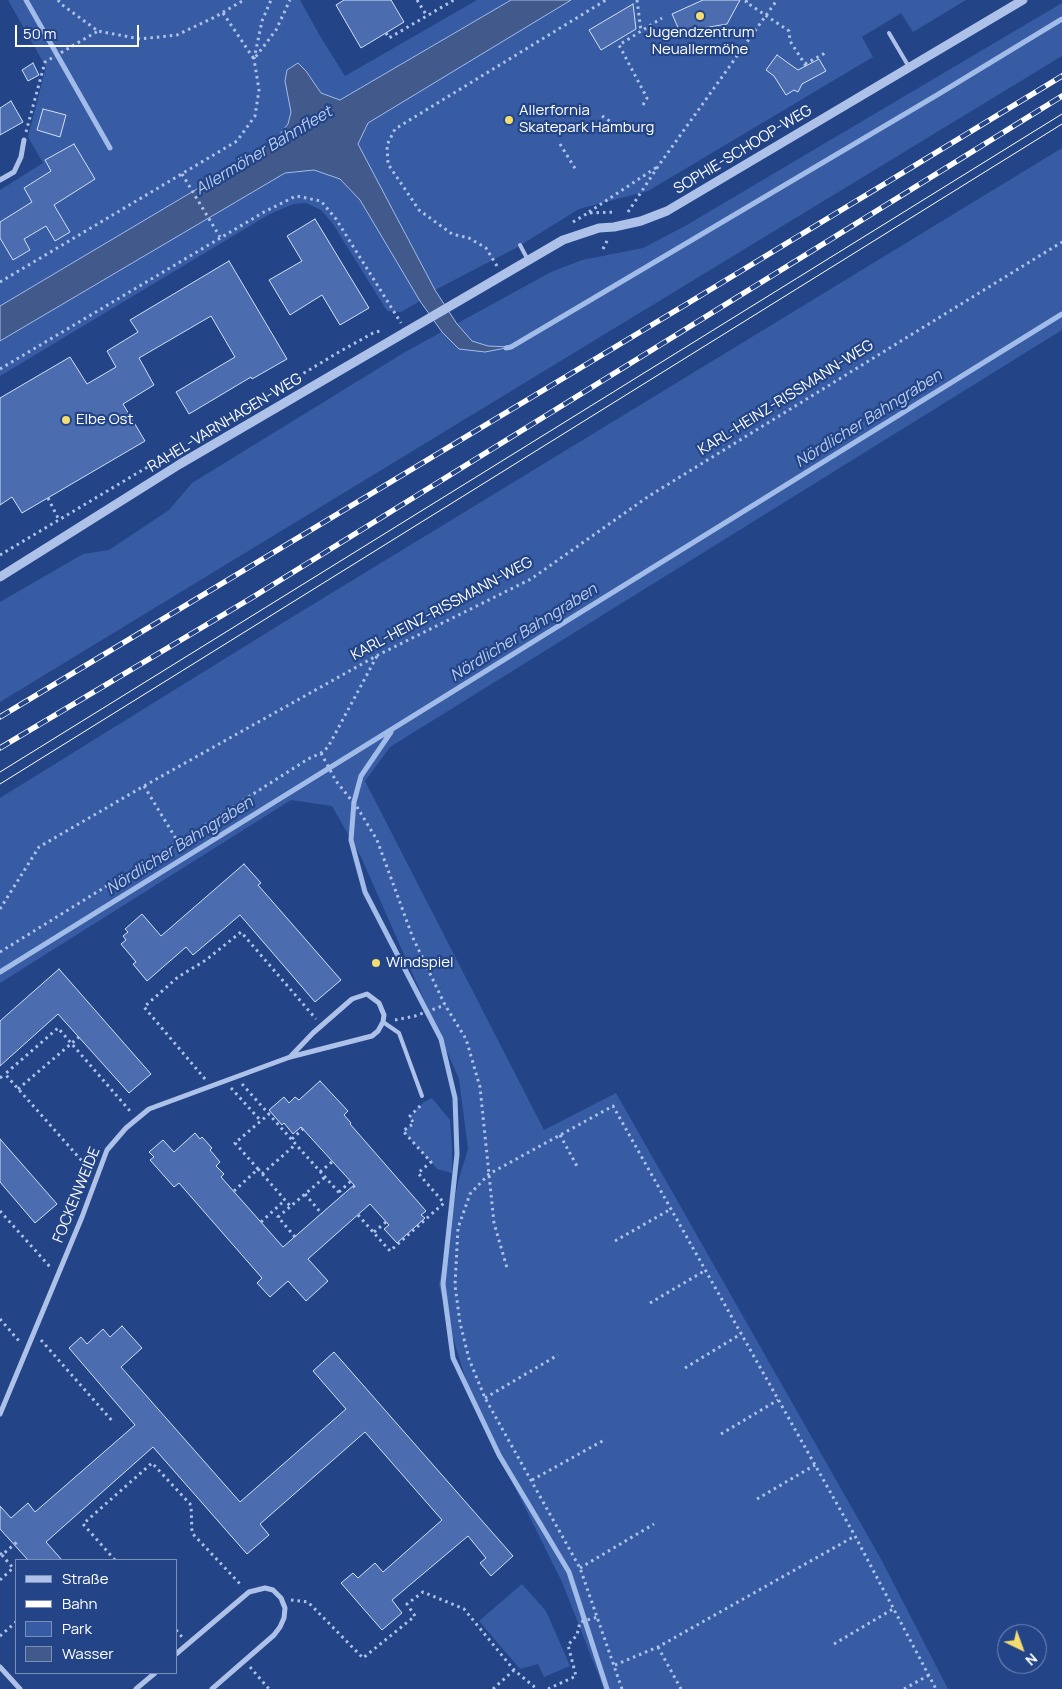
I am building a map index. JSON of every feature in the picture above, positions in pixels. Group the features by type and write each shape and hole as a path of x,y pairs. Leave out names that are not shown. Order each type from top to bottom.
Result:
{"street":[{"name":"SOPHIE-SCHOOP-WEG","path":"467,295 564,240 599,228 641,221 667,211 1023,0"},
{"path":"0,180 14,172 21,157 24,140"},
{"name":"RAHEL-VARNHAGEN-WEG","path":"0,577 180,464 467,295"},
{"name":"FOCKENWEIDE","path":"0,1414 58,1276 107,1150 126,1128 149,1109 290,1057 372,1036 378,1031 383,1022 384,1015 379,1003 367,994 352,998 321,1025 290,1057"},
{"path":"178,1652 249,1592 265,1588 273,1590 281,1598 285,1608 284,1618 274,1635 212,1689"},
{"path":"0,1667 20,1689"},
{"path":"136,1689 154,1674"}],"lane":[{"path":"889,33 909,67"},
{"path":"520,244 528,260"},
{"path":"383,1022 398,1032 422,1096"}],"path":[{"path":"58,0 98,31 140,39 177,36 244,0"},
{"path":"0,282 237,141 255,116 259,90 254,59 262,21 271,0"},
{"path":"254,59 276,30 290,0"},
{"path":"417,0 427,16"},
{"path":"386,33 389,38 454,0"},
{"path":"502,275 486,248 469,238 452,234 419,210 388,164 387,145 395,129 606,0"},
{"path":"637,0 641,31"},
{"path":"747,0 746,2 789,31 790,41 805,65 827,52"},
{"path":"614,227 627,212 777,0"},
{"path":"223,12 254,59"},
{"path":"643,105 646,98 619,45 662,18"},
{"path":"24,140 45,62 98,31"},
{"path":"602,116 625,131"},
{"path":"560,144 576,170"},
{"path":"588,213 659,165"},
{"path":"182,174 220,238"},
{"path":"0,369 264,212 296,196 321,201 336,220 409,329"},
{"name":"KARL-HEINZ-RISSMANN-WEG","path":"0,909 39,847 378,655 530,579 649,496 1062,242"},
{"path":"48,498 59,520"},
{"path":"0,952 308,759 321,753 328,747 378,655"},
{"path":"321,753 336,781 357,807 377,840 412,938 445,1005 466,1039 480,1087 494,1223 507,1268"},
{"path":"144,786 178,842"},
{"path":"212,1087 144,1008 178,977 206,960 241,932 321,1025"},
{"path":"415,1016 445,1005"},
{"path":"0,1078 58,1028 137,1119"},
{"path":"18,1089 78,1037"},
{"path":"5,1074 96,1177"},
{"path":"237,1078 340,1194 350,1182 356,1189"},
{"path":"358,1215 390,1251 444,1203 418,1173 431,1162 404,1131 414,1122 409,1117 424,1102 422,1096"},
{"path":"241,1099 261,1122"},
{"path":"622,1689 580,1568 485,1398 469,1359 460,1322 455,1286 458,1228 470,1194 489,1174 614,1106 855,1536 936,1689"},
{"path":"269,1114 236,1144 291,1207"},
{"path":"292,1139 305,1127"},
{"path":"560,1135 578,1168"},
{"path":"262,1174 296,1144"},
{"path":"320,1172 333,1161"},
{"path":"234,1191 258,1170"},
{"path":"295,1237 278,1217 325,1176"},
{"path":"304,1194 322,1214"},
{"path":"261,1222 285,1200"},
{"path":"615,1241 671,1209"},
{"path":"0,1211 58,1276"},
{"path":"374,1232 386,1222"},
{"path":"650,1304 706,1270"},
{"path":"0,1319 27,1350"},
{"path":"34,1332 114,1424"},
{"path":"685,1368 742,1334"},
{"path":"485,1398 558,1355"},
{"path":"721,1434 778,1400"},
{"path":"532,1480 606,1439"},
{"path":"114,1559 83,1524 152,1463 191,1505 192,1533 249,1592"},
{"path":"757,1498 815,1465"},
{"path":"580,1568 654,1524"},
{"path":"615,1665 658,1647 855,1536"},
{"path":"0,1580 13,1568 1,1554 17,1542"},
{"path":"281,1598 308,1602 363,1658 415,1616 407,1604 423,1592 464,1610 514,1670 537,1689"},
{"path":"834,1644 893,1609"},
{"path":"548,1689 576,1676 568,1645 577,1635 580,1622 598,1617"},
{"path":"0,1636 15,1623"},
{"path":"658,1647 681,1689"},
{"path":"244,1661 269,1689"},
{"path":"493,1689 514,1670"},
{"path":"904,1689 929,1676"}],"green space":[{"path":"8,0 300,0 345,76 477,0 511,0 340,100 321,93 306,71 298,64 287,71 285,81 291,112 288,124 271,145 0,306 0,190 43,163 28,137 46,67"},
{"path":"571,0 966,0 913,32 901,13 862,37 873,57 648,191 579,209 516,248 435,290 358,144 367,123"},
{"path":"1062,3 1062,56 0,702 0,602 83,554 109,550 169,510 192,483 405,352 551,272 582,260 643,248 685,226"},
{"path":"1062,148 1062,330 390,747 365,781 544,1130 616,1093 881,1559 948,1689 604,1689 562,1582 473,1403 439,1285 458,1182 468,1149 459,1079 361,857 332,806 291,800 0,983 0,798 284,622"},
{"path":"314,170 340,179 360,200 420,301 401,312 387,311 333,224 321,210 306,203 293,204 268,215 0,376 0,341 285,173"},
{"path":"432,1098 450,1120 452,1173 437,1169 403,1131 414,1123 409,1117 424,1102"},
{"path":"522,1584 546,1611 570,1666 544,1677 538,1664 520,1669 479,1621"}],"water":[{"name":"Allermöher Bahnfleet","path":"511,0 571,0 368,123 358,144 435,290 457,324 472,341 488,346 511,347 485,352 459,349 442,332 420,301 360,200 340,179 314,170 285,173 0,341 0,306 271,145 288,124 291,112 285,81 287,70 298,63 321,93 340,100"}],"building":[{"path":"344,0 391,0 404,22 361,48 336,5"},
{"name":"Jugendzentrum Neuallermöhe","path":"703,0 740,0 727,24 680,32 672,14"},
{"path":"633,4 636,29 601,50 589,30"},
{"path":"777,55 798,70 819,59 826,71 802,84 798,92 794,90 786,95 774,76 766,70"},
{"path":"33,63 39,75 28,81 22,70"},
{"path":"11,101 23,122 0,135 0,108"},
{"path":"43,109 66,115 60,137 37,130"},
{"path":"74,144 95,179 54,205 70,232 55,241 46,226 24,239 30,250 13,260 0,238 0,222 32,202 24,188 51,171 45,160"},
{"path":"315,219 369,308 340,325 322,295 290,315 269,280 302,261 287,236"},
{"path":"229,261 287,359 252,379 251,377 189,414 176,392 235,357 211,316 139,358 154,385 123,404 145,441 22,513 12,497 0,505 0,398 70,357 87,384 116,367 107,351 138,332 130,320"},
{"path":"244,864 261,883 258,885 341,980 315,1002 240,915 193,955 186,947 147,981 133,964 136,962 121,944 126,940 123,936 128,932 125,929 142,914 161,936"},
{"path":"59,969 151,1074 129,1093 58,1014 0,1066 0,1021"},
{"path":"320,1081 348,1111 344,1115 350,1124 426,1211 421,1215 425,1218 397,1243 384,1229 389,1225 370,1204 308,1259 328,1281 306,1301 288,1281 270,1297 257,1283 262,1278 179,1183 174,1187 150,1160 154,1157 149,1152 163,1140 174,1152 195,1133 200,1139 202,1137 212,1148 210,1150 220,1162 216,1166 224,1174 221,1177 283,1247 354,1185 301,1127 293,1134 269,1110 284,1097 289,1103 295,1097 299,1100"},
{"path":"0,1139 57,1204 35,1223 0,1182"},
{"path":"122,1326 142,1348 121,1367 240,1502 346,1409 313,1371 334,1352 513,1556 491,1576 480,1563 486,1558 468,1536 392,1600 402,1613 382,1630 341,1583 353,1573 358,1578 375,1563 383,1572 442,1520 365,1432 260,1524 269,1535 247,1554 153,1447 46,1542 61,1559 27,1559 0,1529 0,1506 11,1518 28,1503 35,1512 135,1425 69,1348 81,1337 87,1344 103,1329 110,1337"}],"waterway":[{"path":"26,0 110,148"},
{"path":"506,348 511,347 937,95 1062,19"},
{"name":"Nördlicher Bahngraben","path":"0,972 1062,314"},
{"path":"391,732 361,776 354,802 351,840 365,892 441,1039 455,1098 457,1154 443,1284 453,1358 499,1455 569,1572 607,1689"}],"tram line":[{"path":"0,772 1062,114"},
{"path":"0,784 1062,124"}],"railway":[{"path":"0,717 1062,76"},
{"path":"0,748 253,597 1062,96"}],"place":[{"name":"Jugendzentrum Neuallermöhe","path":"700,16"},
{"name":"Allerfornia Skatepark Hamburg","path":"509,120"},
{"name":"Elbe Ost","path":"66,420"},
{"name":"Windspiel","path":"376,963"}]}
